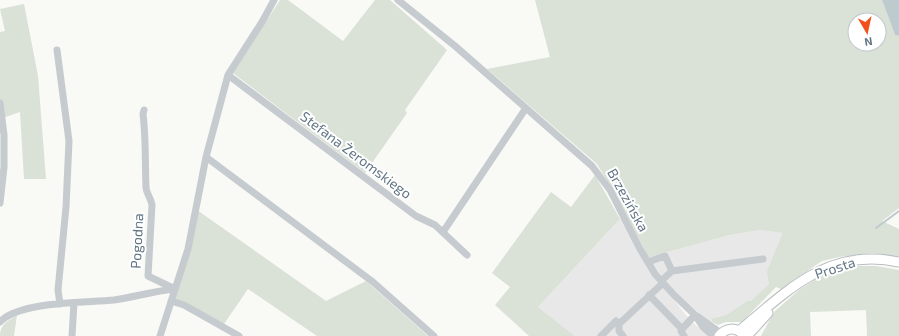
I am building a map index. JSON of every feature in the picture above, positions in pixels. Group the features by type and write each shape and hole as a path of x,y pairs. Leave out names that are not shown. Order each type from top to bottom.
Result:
{"main road":[{"name":"Prosta","path":"744,334 778,300 794,286 810,276 838,264 868,260 899,262"},
{"path":"718,335 728,329 734,329 744,334"}],"street":[{"path":"160,336 188,249 206,157 228,76 274,0"},
{"name":"Brzezińska","path":"398,0 455,46 597,171 610,190 640,249 662,282 695,315 708,322 718,335"},
{"path":"57,50 69,141 66,207 58,290 60,304"},
{"name":"Stefana Żeromskiego","path":"228,76 416,216 435,225 467,255"},
{"path":"0,103 4,135 4,167 0,203"},
{"path":"443,232 526,108"},
{"name":"Pogodna","path":"144,110 146,189 150,196 152,205 148,276 175,290"},
{"path":"206,157 373,282 434,336"},
{"path":"648,262 665,256 672,271"},
{"path":"623,336 619,331 619,324 672,271 763,259"},
{"path":"0,322 10,315 27,309 43,306 112,300 160,290 175,290"},
{"path":"649,295 683,332 695,315"},
{"path":"171,301 184,305 239,336"},
{"path":"72,336 74,303"},
{"path":"601,336 616,321 619,324"}],"shaded area":[{"path":"280,0 288,0 343,41 375,0 390,0 447,50 405,110 407,113 365,173 233,73"},
{"path":"535,0 882,0 886,12 847,12 847,52 887,52 887,13 895,35 899,36 899,208 882,221 899,229 899,257 872,253 839,257 822,261 781,289 776,287 742,322 726,322 718,325 711,320 713,318 726,315 747,301 751,301 769,284 767,272 783,233 760,230 730,235 649,258 597,164 487,69 550,57"},
{"path":"882,0 899,0 899,36 895,35"},
{"path":"24,4 38,76 46,179 24,179 20,112 0,119 0,32 5,31 0,9"},
{"path":"595,175 620,219 538,307 575,336 529,336 495,305 510,287 492,273 551,192 571,207"},
{"path":"197,210 326,301 366,281 428,336 317,336 248,289 224,324 175,299"},
{"path":"623,216 655,276 690,320 708,336 575,336 538,307"},
{"path":"760,230 784,233 769,266 769,284 751,302 747,301 726,315 713,318 710,322 683,301 657,271 649,258 730,235"},
{"path":"857,266 876,266 899,270 899,336 867,336 866,310 810,312 811,336 761,336 774,312 799,290 816,279 841,269"},
{"path":"17,315 14,336 0,336 1,328"}],"waterway":[{"path":"876,228 899,211"}]}
